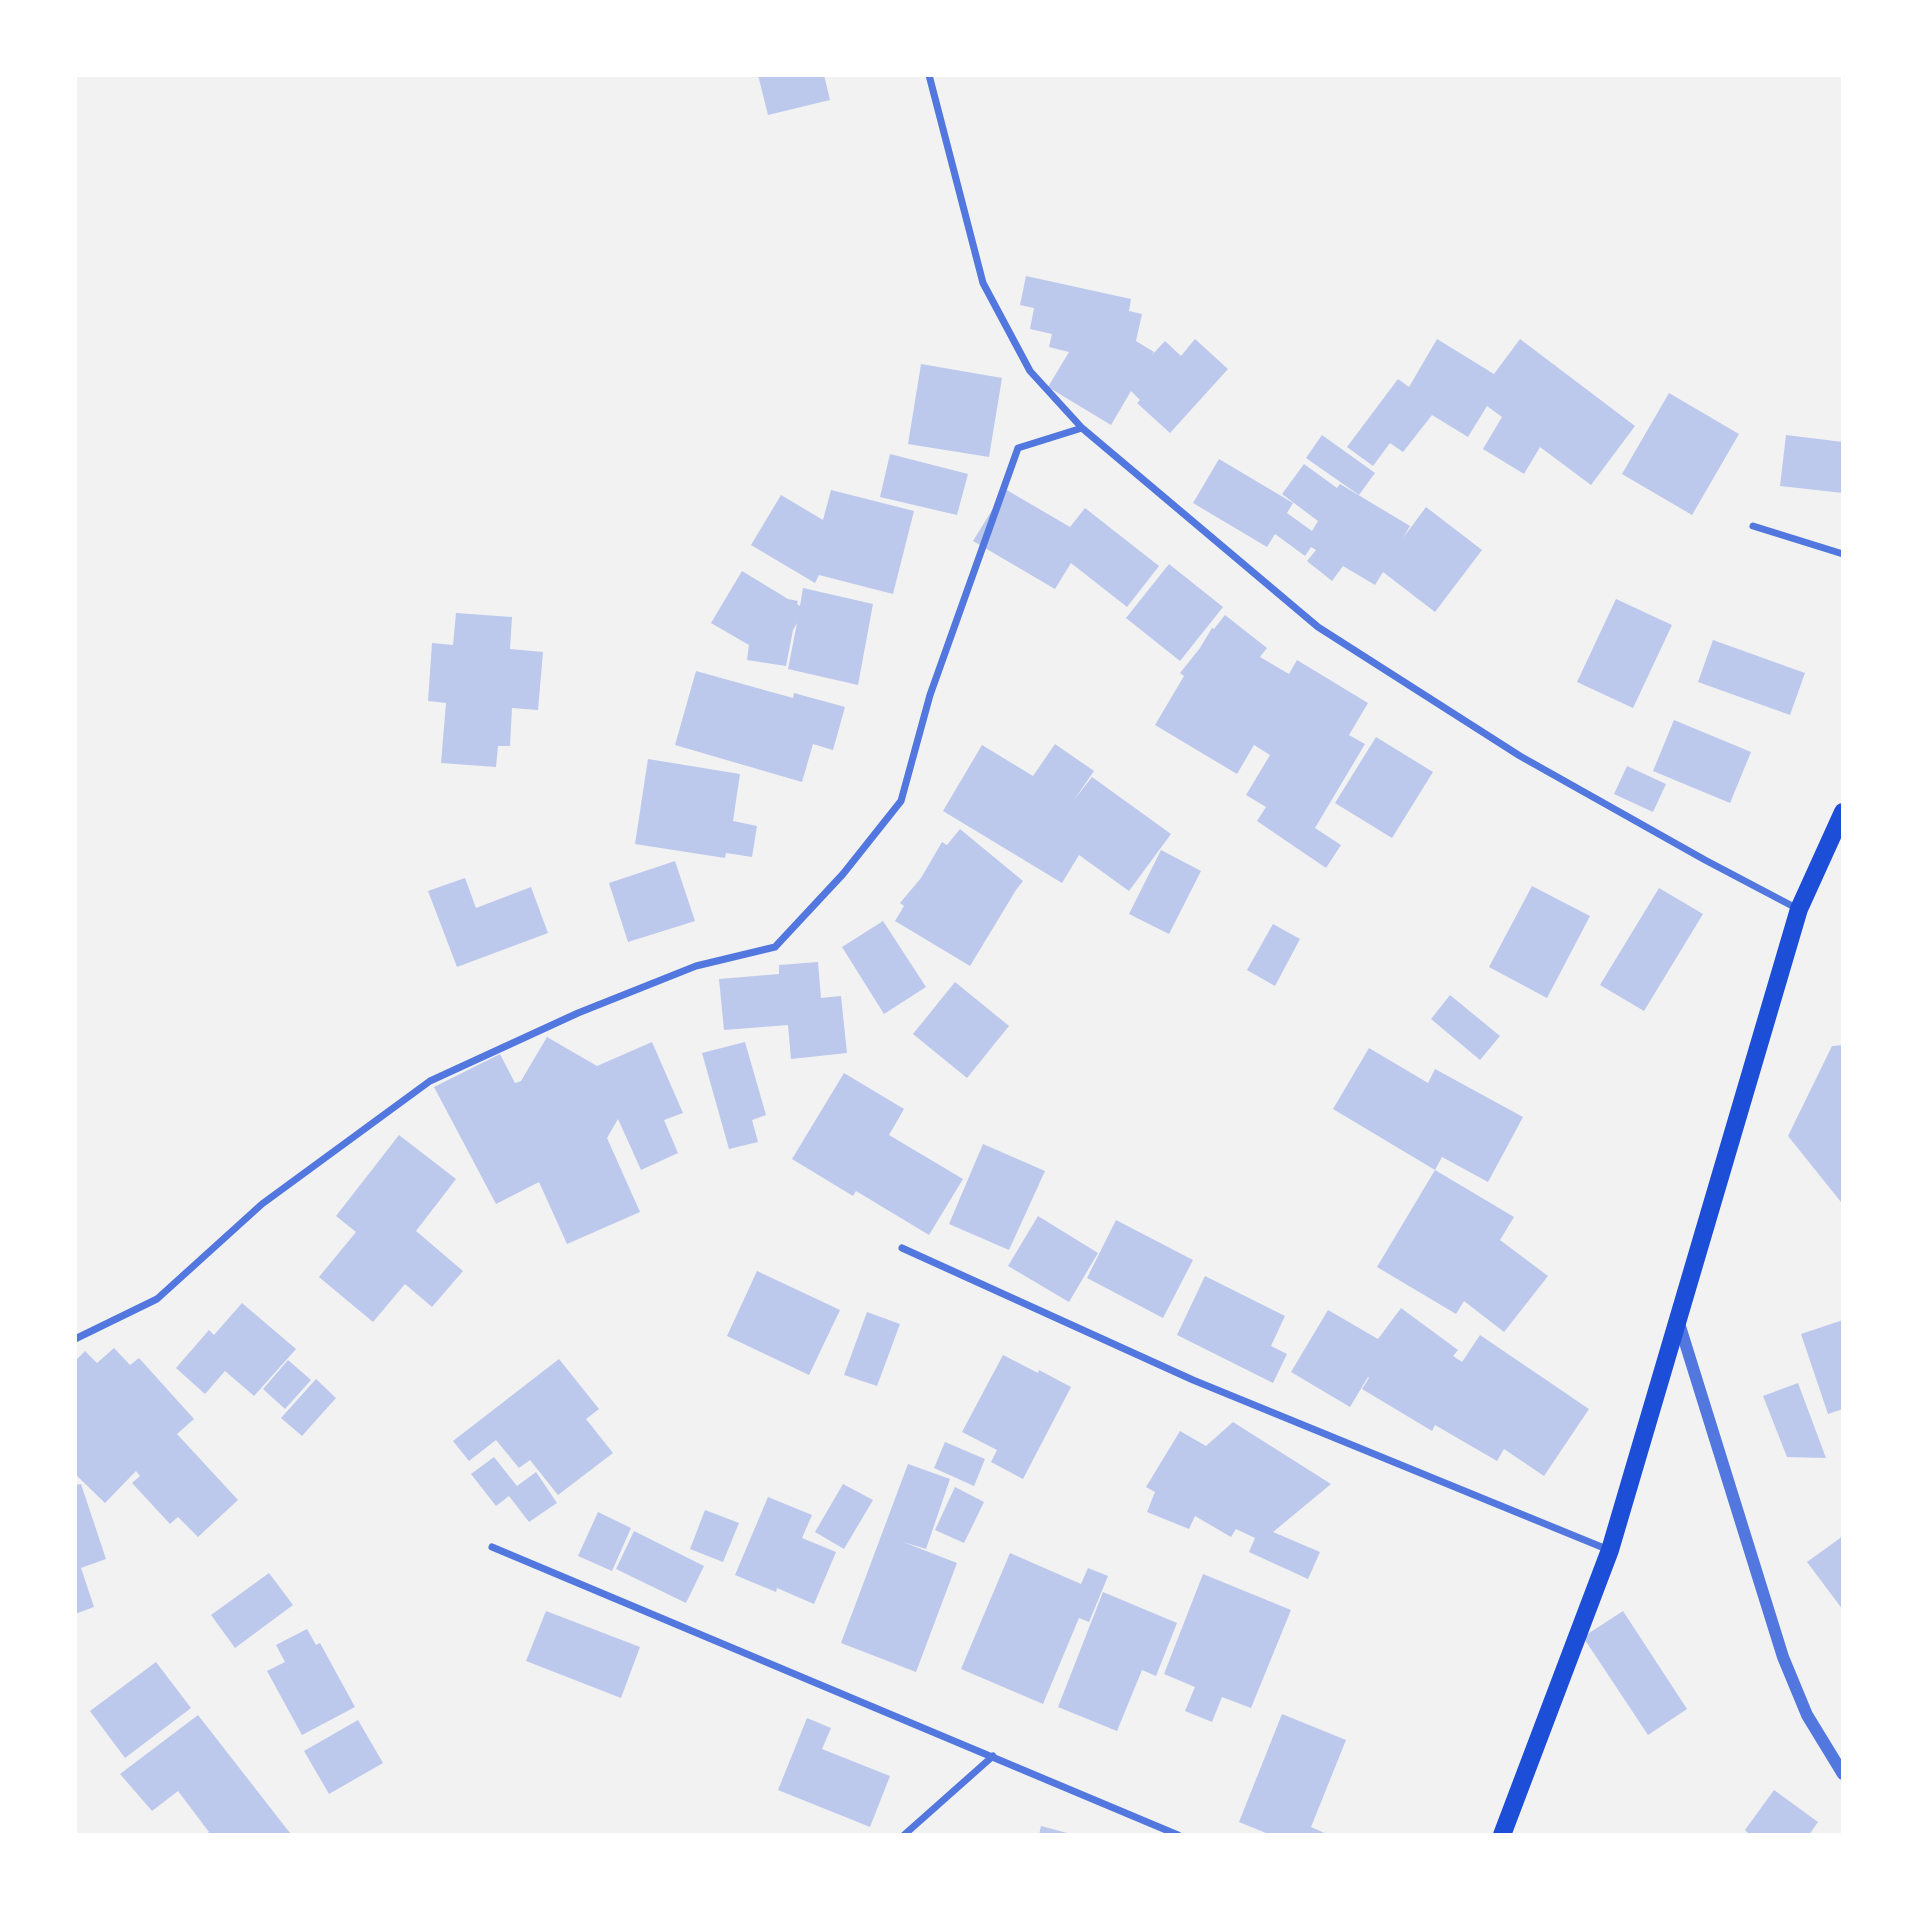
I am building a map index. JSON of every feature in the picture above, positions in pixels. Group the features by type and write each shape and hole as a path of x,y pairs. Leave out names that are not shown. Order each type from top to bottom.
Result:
{"main road":[{"path":"1502,1835 1610,1550 1799,909 1843,812"}],"street":[{"path":"929,75 983,283 1030,371 1082,428 1318,627 1520,756 1705,860 1799,909"},
{"path":"75,1339 157,1299 262,1204 430,1081 578,1013 696,966 775,947 843,874 901,801 930,695 1018,448 1082,428"},
{"path":"1753,526 1843,554"},
{"path":"902,1248 1193,1380 1610,1550"},
{"path":"1677,1320 1783,1657 1807,1715 1843,1774"},
{"path":"492,1547 1178,1835"},
{"path":"904,1835 993,1756"}],"building":[{"path":"758,75 824,75 830,100 768,115"},
{"path":"1026,276 1131,299 1129,311 1142,314 1136,341 1154,352 1151,356 1165,341 1181,356 1195,339 1228,369 1170,433 1137,403 1140,400 1131,391 1111,425 1048,387 1069,352 1049,347 1052,334 1030,329 1034,308 1020,305"},
{"path":"1437,339 1494,374 1520,339 1635,426 1591,485 1540,447 1524,474 1483,449 1502,417 1487,406 1468,437 1432,415 1403,452 1390,443 1373,466 1347,447 1398,379 1409,387"},
{"path":"921,364 1002,378 989,457 908,444"},
{"path":"1669,393 1739,434 1692,515 1622,474"},
{"path":"1322,435 1375,473 1359,495 1306,458"},
{"path":"1786,435 1843,442 1843,493 1780,486"},
{"path":"890,454 968,474 957,515 880,497"},
{"path":"1219,459 1293,503 1287,513 1312,531 1318,521 1282,494 1304,464 1337,488 1340,484 1410,526 1403,538 1426,507 1482,550 1435,612 1383,572 1375,585 1343,566 1332,581 1307,561 1316,550 1311,547 1305,556 1275,534 1267,547 1193,503"},
{"path":"1005,489 1070,527 1085,508 1159,566 1127,607 1071,563 1055,589 973,541"},
{"path":"831,490 914,511 893,594 819,575 815,583 751,545 781,495 823,520"},
{"path":"1169,564 1223,607 1180,661 1126,618"},
{"path":"742,571 788,599 798,601 800,606 803,588 873,604 858,685 788,669 797,623 793,630 786,666 747,660 749,645 711,623"},
{"path":"1616,599 1672,625 1633,708 1577,682"},
{"path":"456,613 512,617 510,649 543,652 538,710 512,708 510,746 498,746 496,767 441,763 446,703 428,701 432,643 453,645"},
{"path":"1225,615 1267,648 1260,657 1289,674 1297,660 1368,703 1349,735 1365,744 1315,828 1341,845 1326,868 1257,821 1266,807 1246,795 1270,755 1254,745 1237,774 1155,725 1184,676 1180,673 1212,628 1214,629"},
{"path":"1713,640 1805,673 1790,715 1698,682"},
{"path":"696,671 793,698 794,693 845,707 833,750 813,744 802,782 675,745"},
{"path":"1674,720 1751,752 1730,803 1653,771"},
{"path":"1376,737 1433,772 1392,838 1335,803"},
{"path":"1055,744 1094,771 1074,800 1092,777 1171,834 1129,891 1079,855 1062,883 943,811 982,745 1033,776"},
{"path":"648,759 740,774 733,821 757,826 752,857 726,853 725,858 635,844"},
{"path":"1627,766 1666,784 1653,812 1614,794"},
{"path":"960,829 1023,881 970,966 895,921 904,906 900,903 921,878 942,842 947,845"},
{"path":"1161,850 1201,871 1169,934 1129,914"},
{"path":"675,861 695,921 628,942 609,883"},
{"path":"465,878 476,908 531,887 548,933 457,967 428,891"},
{"path":"1532,886 1590,916 1547,998 1489,967"},
{"path":"1659,888 1703,914 1644,1011 1600,985"},
{"path":"883,921 926,987 884,1014 842,947"},
{"path":"1273,924 1300,939 1275,986 1247,970"},
{"path":"818,962 821,998 841,996 847,1053 791,1059 788,1025 724,1030 719,979 779,974 779,965"},
{"path":"955,982 1009,1026 967,1078 913,1034"},
{"path":"1450,995 1500,1036 1480,1060 1431,1019"},
{"path":"547,1037 597,1066 652,1042 683,1113 664,1120 678,1153 641,1170 618,1119 607,1138 640,1212 567,1244 539,1182 496,1204 434,1087 500,1054 515,1083 521,1081"},
{"path":"745,1042 766,1115 752,1120 758,1142 729,1149 702,1053"},
{"path":"1843,1045 1841,1202 1788,1136 1832,1046"},
{"path":"1369,1048 1428,1083 1435,1069 1523,1117 1488,1182 1442,1157 1435,1170 1333,1109"},
{"path":"844,1073 904,1109 889,1135 963,1179 929,1235 856,1191 853,1196 792,1159"},
{"path":"399,1135 456,1179 416,1231 463,1271 432,1307 405,1284 373,1322 319,1277 356,1232 336,1216"},
{"path":"983,1144 1045,1171 1009,1250 949,1224"},
{"path":"1435,1170 1514,1217 1500,1240 1548,1276 1504,1332 1464,1301 1456,1314 1377,1267"},
{"path":"1038,1216 1098,1253 1069,1302 1008,1266"},
{"path":"1116,1220 1193,1260 1163,1318 1087,1278"},
{"path":"757,1271 840,1310 809,1375 727,1336"},
{"path":"1205,1276 1285,1316 1271,1346 1287,1354 1273,1383 1177,1335"},
{"path":"242,1303 296,1349 254,1396 225,1371 205,1394 176,1368 209,1330 214,1335"},
{"path":"1401,1308 1458,1350 1453,1356 1462,1362 1480,1335 1589,1409 1544,1476 1504,1449 1497,1461 1435,1425 1432,1431 1362,1389 1368,1377 1350,1407 1291,1372 1328,1310 1378,1339"},
{"path":"867,1312 900,1324 877,1386 844,1375"},
{"path":"1843,1320 1843,1409 1828,1414 1801,1334"},
{"path":"114,1348 130,1365 139,1358 194,1419 177,1434 238,1500 198,1537 178,1517 170,1524 132,1483 140,1476 136,1471 105,1503 75,1474 75,1361 85,1351 97,1363"},
{"path":"1003,1355 1071,1387 1023,1479 991,1462 997,1450 962,1432"},
{"path":"559,1359 599,1409 586,1419 613,1453 558,1495 530,1460 519,1468 496,1440 469,1461 453,1441"},
{"path":"288,1360 311,1380 285,1409 263,1389"},
{"path":"316,1379 336,1398 302,1436 281,1418"},
{"path":"1798,1383 1826,1458 1787,1457 1763,1396"},
{"path":"1233,1422 1331,1484 1273,1532 1320,1552 1308,1579 1249,1552 1255,1538 1236,1529 1231,1537 1195,1516 1189,1529 1147,1512 1155,1492 1146,1487 1180,1431 1206,1446"},
{"path":"945,1442 985,1459 974,1486 934,1468"},
{"path":"494,1457 517,1486 536,1472 557,1503 529,1522 509,1496 496,1506 471,1474"},
{"path":"908,1464 950,1479 926,1549 903,1542 957,1563 916,1672 841,1643"},
{"path":"81,1484 106,1559 81,1568 94,1607 75,1614 75,1485"},
{"path":"843,1484 873,1500 844,1549 815,1532"},
{"path":"955,1487 984,1502 964,1543 935,1530"},
{"path":"768,1497 812,1515 802,1538 836,1552 814,1604 777,1588 776,1592 735,1575"},
{"path":"705,1510 739,1523 723,1562 690,1549"},
{"path":"598,1512 631,1528 612,1571 578,1556"},
{"path":"634,1531 704,1566 686,1603 616,1569"},
{"path":"1843,1536 1843,1610 1807,1562"},
{"path":"1010,1553 1081,1584 1088,1568 1108,1576 1089,1622 1079,1618 1043,1704 961,1669"},
{"path":"269,1573 293,1605 235,1648 211,1615"},
{"path":"1203,1574 1291,1610 1251,1708 1222,1697 1212,1722 1185,1711 1195,1687 1164,1674"},
{"path":"1103,1592 1177,1623 1156,1676 1142,1670 1117,1731 1058,1707"},
{"path":"546,1611 640,1647 621,1698 526,1661"},
{"path":"1623,1611 1687,1709 1648,1735 1583,1637"},
{"path":"307,1629 316,1645 320,1643 355,1707 302,1735 267,1671 285,1662 276,1645"},
{"path":"156,1662 191,1708 125,1758 90,1711"},
{"path":"1282,1714 1346,1740 1311,1827 1329,1835 1271,1835 1239,1822"},
{"path":"198,1715 290,1833 288,1835 205,1835 209,1832 178,1791 152,1811 120,1774"},
{"path":"807,1718 831,1728 822,1749 890,1776 870,1827 778,1790"},
{"path":"358,1720 383,1763 329,1794 304,1751"},
{"path":"1774,1790 1818,1822 1809,1835 1747,1835 1745,1830"},
{"path":"1041,1826 1071,1834 1071,1835 1039,1835"}]}
